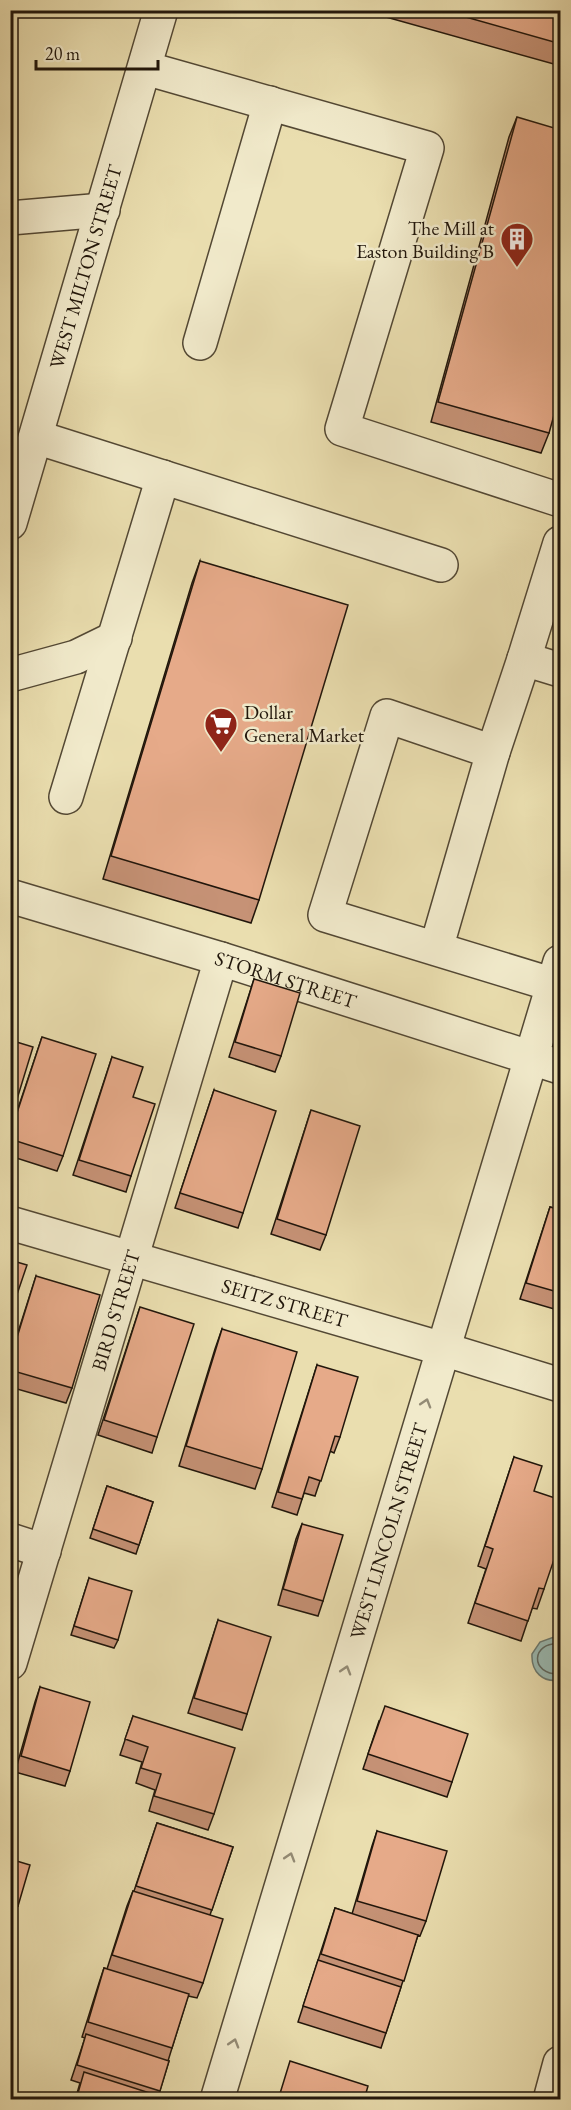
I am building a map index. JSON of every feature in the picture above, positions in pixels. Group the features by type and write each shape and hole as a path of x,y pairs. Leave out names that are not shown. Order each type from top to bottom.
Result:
{"street":[{"name":"WEST MILTON STREET","path":"10,523 161,10"},
{"path":"145,68 427,148 342,429 561,500"},
{"path":"200,343 270,103"},
{"path":"10,218 103,210"},
{"path":"36,437 441,566"},
{"path":"66,797 163,477"},
{"path":"436,949 493,752 561,543"},
{"path":"10,675 76,657 115,638"},
{"path":"524,659 561,670"},
{"path":"493,752 387,716 325,915 436,949 557,973"},
{"name":"STORM STREET","path":"10,896 221,959 546,1063"},
{"name":"BIRD STREET","path":"10,1663 221,959"},
{"name":"WEST LINCOLN STREET","path":"217,2100 443,1349 546,1063 557,973"},
{"name":"SEITZ STREET","path":"10,1223 561,1385"},
{"path":"10,1540 44,1551"},
{"path":"550,2100 561,2063"}],"water":[{"path":"554,1637 560,1638 560,1680 548,1680 536,1671 532,1654 540,1642"},
{"path":"560,1749 560,1781 554,1765"}],"building":[{"path":"441,10 561,10 561,44"},
{"name":"The Mill at Easton Building B","path":"517,117 561,130 561,390 549,433 438,402"},
{"name":"Dollar General Market","path":"200,561 348,605 259,900 111,856"},
{"path":"254,979 300,993 281,1056 235,1042"},
{"path":"42,1037 96,1054 63,1156 10,1139"},
{"path":"10,1040 33,1047 10,1122"},
{"path":"112,1057 143,1067 133,1097 155,1104 131,1176 79,1160"},
{"path":"214,1090 276,1111 243,1213 180,1193"},
{"path":"311,1110 360,1126 326,1235 277,1219"},
{"path":"550,1207 561,1210 561,1293 526,1283"},
{"path":"10,1260 27,1265 10,1315"},
{"path":"36,1276 100,1295 72,1388 10,1370 10,1360"},
{"path":"140,1307 194,1324 157,1437 104,1420"},
{"path":"222,1329 297,1352 262,1469 186,1446"},
{"path":"317,1365 358,1377 340,1437 335,1436 321,1481 309,1477 302,1499 278,1492"},
{"path":"514,1457 542,1466 534,1491 561,1500 561,1539 544,1589 539,1588 528,1621 475,1603 493,1549 485,1546"},
{"path":"107,1486 153,1502 139,1545 93,1529"},
{"path":"302,1524 343,1535 323,1601 283,1589"},
{"path":"89,1578 132,1591 118,1640 74,1626"},
{"path":"218,1620 271,1637 247,1714 194,1698"},
{"path":"40,1687 90,1702 70,1771 21,1756"},
{"path":"385,1706 468,1734 452,1782 368,1754"},
{"path":"133,1716 235,1748 214,1814 154,1796 161,1774 141,1768 148,1747 125,1739"},
{"path":"157,1823 233,1847 212,1910 136,1886"},
{"path":"377,1831 447,1851 426,1921 357,1901"},
{"path":"10,1859 30,1865 18,1906 10,1904"},
{"path":"133,1891 223,1919 203,1983 112,1955"},
{"path":"335,1908 418,1935 404,1981 321,1954"},
{"path":"318,1960 401,1987 386,2033 303,2006"},
{"path":"104,1968 189,1994 172,2048 88,2022"},
{"path":"86,2034 169,2061 160,2091 77,2065"},
{"path":"290,2061 368,2086 364,2100 278,2100"},
{"path":"84,2072 156,2095 155,2100 76,2100"}],"place":[{"name":"The Mill at Easton Building B","path":"517,268"},
{"name":"Dollar General Market","path":"221,753"}]}
